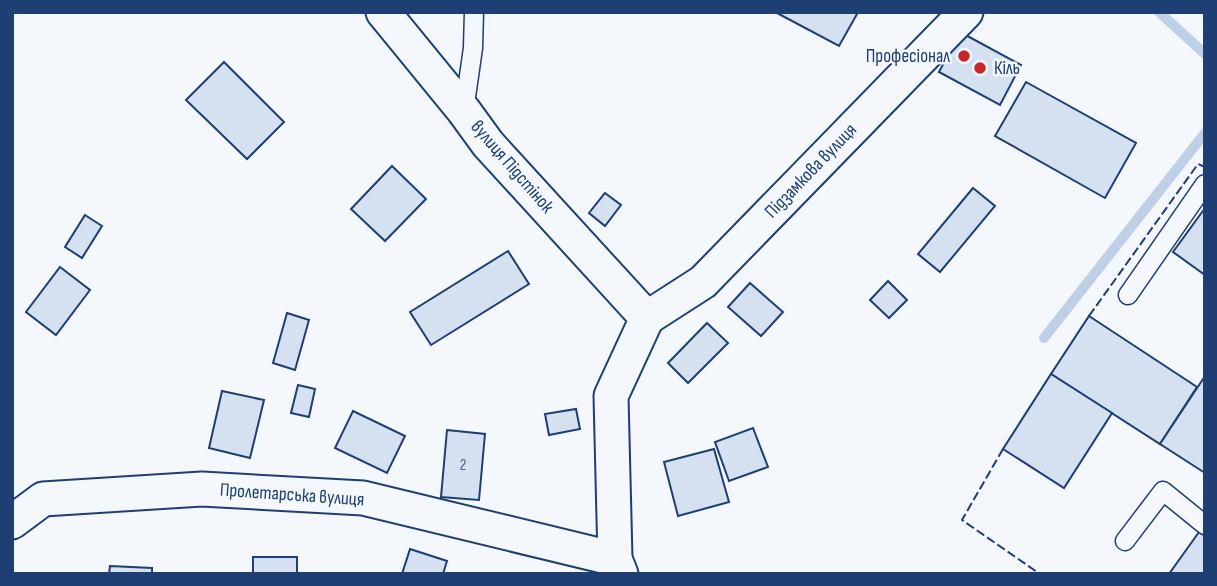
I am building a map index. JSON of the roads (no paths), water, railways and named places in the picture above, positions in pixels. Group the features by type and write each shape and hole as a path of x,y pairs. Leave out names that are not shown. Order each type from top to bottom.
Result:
{"street":[{"name":"вулиця Підстінок","path":"383,12 488,144 647,318"},
{"name":"Підзамкова вулиця","path":"647,318 703,282 965,12"},
{"name":"Пролетарська вулиця","path":"12,522 43,499 202,489 363,498 618,566 611,396 647,318"}],"lane":[{"path":"464,111 473,48 474,12"},
{"path":"1128,295 1205,184"},
{"path":"1125,541 1163,491 1205,525"}],"waterway":[{"path":"1159,12 1205,54"},
{"path":"1044,338 1205,133"}],"place":[{"name":"Професіонал","path":"964,56"},
{"name":"Кіль","path":"980,68"}]}
